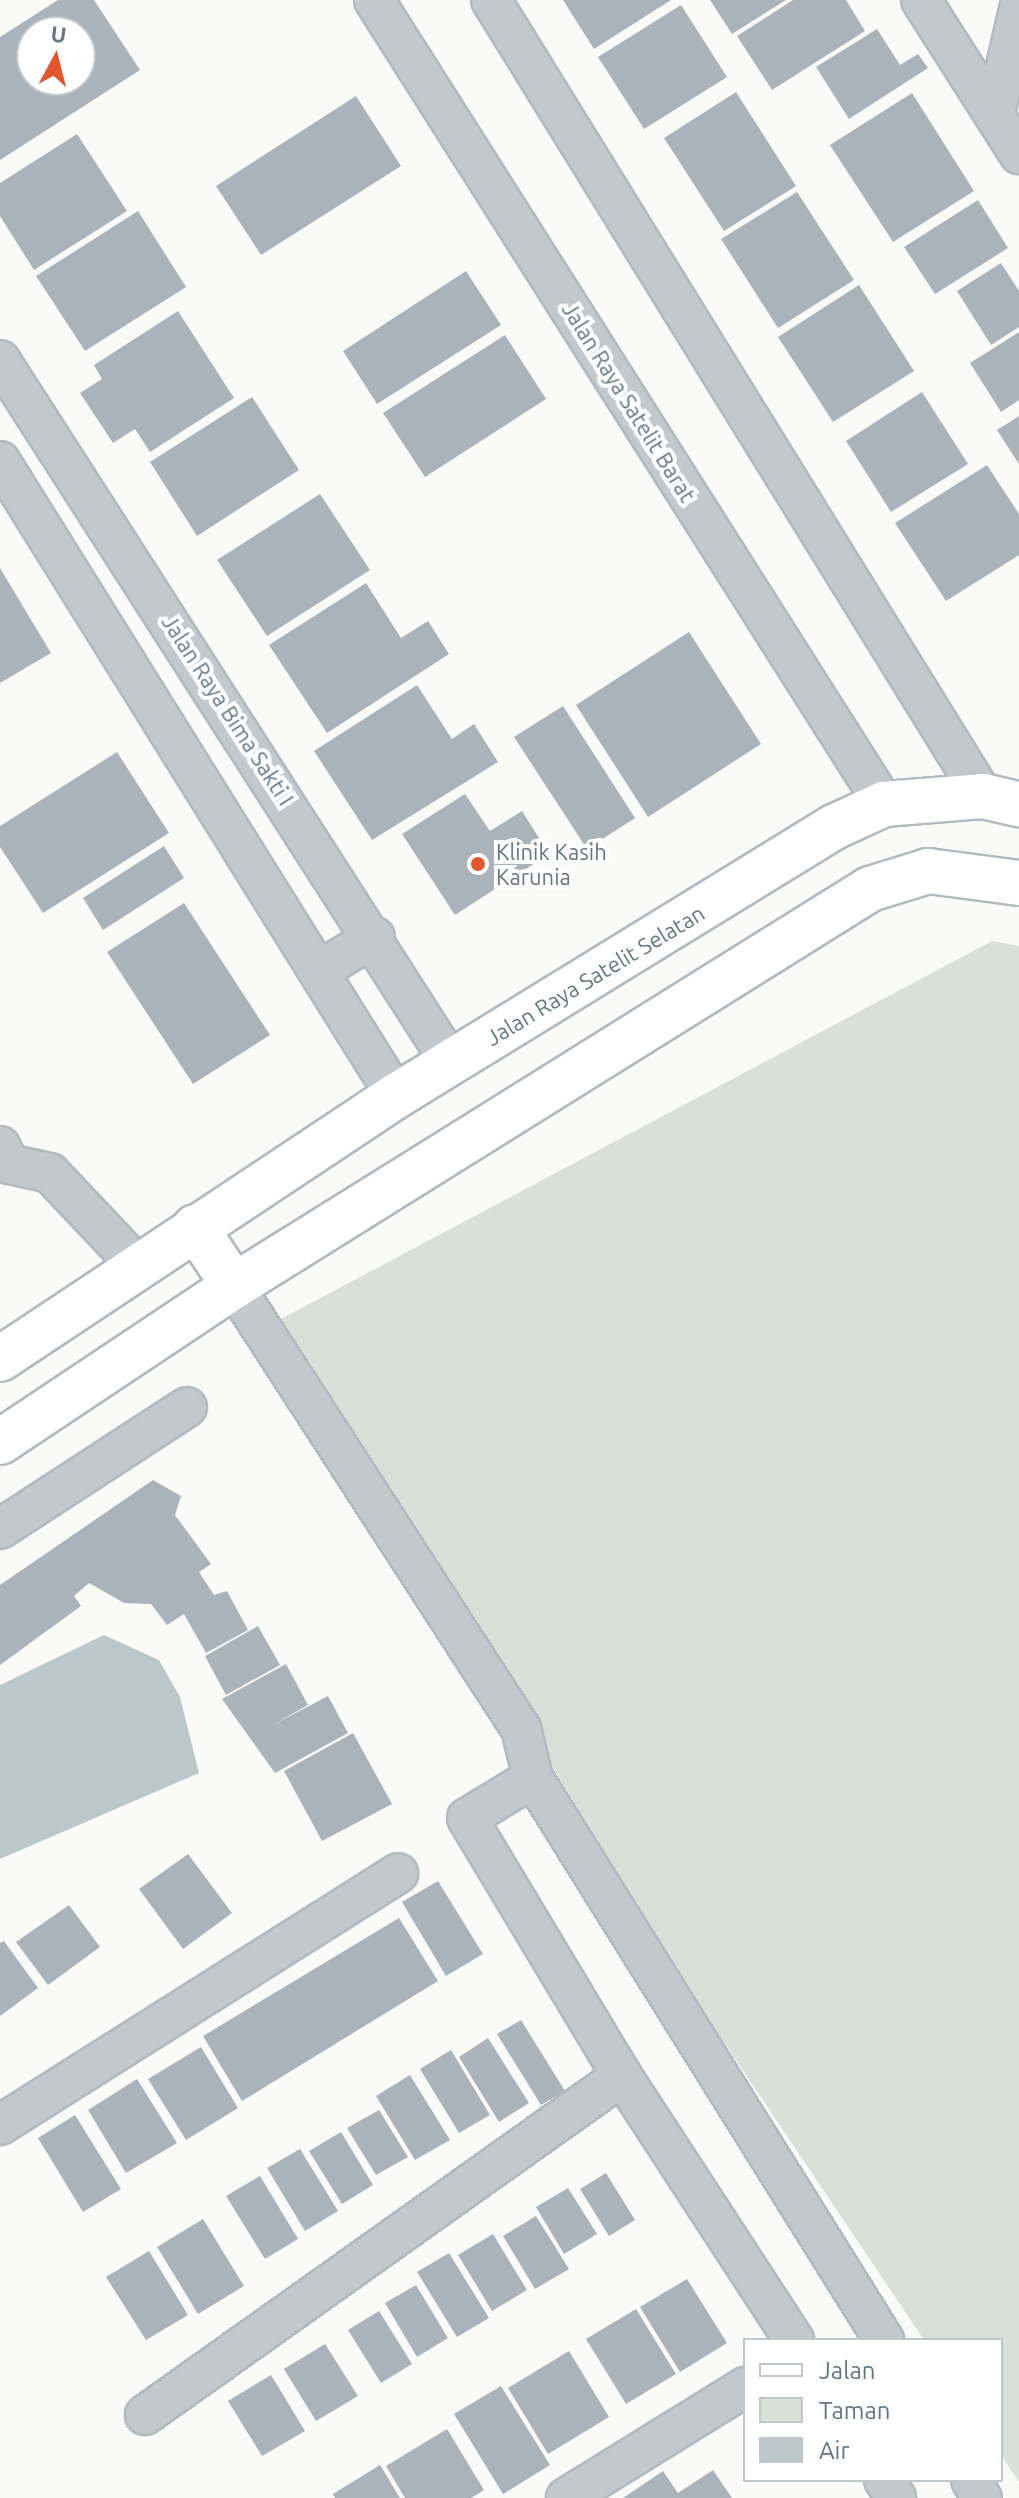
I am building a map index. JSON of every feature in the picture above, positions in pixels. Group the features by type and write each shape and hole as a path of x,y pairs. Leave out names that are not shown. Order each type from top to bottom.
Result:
{"main road":[{"name":"Jalan Raya Satelit Selatan","path":"0,1359 137,1265 396,1096 834,827 884,804 1001,800"},
{"path":"0,1442 234,1286 870,889 928,871 1019,883"},
{"path":"195,1227 234,1286"}],"street":[{"name":"Jalan Raya Satelit Barat","path":"374,0 884,804"},
{"path":"491,0 1001,800"},
{"path":"921,0 1019,154"},
{"path":"995,114 1019,9"},
{"name":"Jalan Raya Bima Sakti I","path":"0,360 375,937 451,1063"},
{"path":"0,461 396,1096"},
{"path":"320,970 375,937"},
{"path":"3,1159 50,1173 137,1265"},
{"path":"234,1286 521,1729 533,1778 883,2338"},
{"path":"0,1529 187,1407"},
{"path":"533,1778 467,1818 622,2076 793,2338"},
{"path":"0,2125 398,1873"},
{"path":"145,2415 622,2076"},
{"path":"566,2498 743,2388"}],"green space":[{"path":"992,941 1019,946 1019,2482 1003,2458 1003,2338 923,2338 688,1989 279,1320"}],"water":[{"path":"104,1635 159,1660 180,1697 199,1773 0,1859 0,1685"}],"building":[{"path":"58,0 94,0 140,70 0,160 0,37 16,27 16,96 96,96 96,16 33,16"},
{"path":"563,0 671,0 594,49"},
{"path":"710,0 786,0 732,34"},
{"path":"793,0 846,0 865,31 772,90 737,36"},
{"path":"681,5 727,77 644,129 598,57"},
{"path":"877,29 900,65 918,54 928,68 849,119 816,67"},
{"path":"736,92 796,186 724,231 664,138"},
{"path":"912,93 974,191 893,242 830,145"},
{"path":"356,96 401,166 261,255 216,186"},
{"path":"77,134 127,211 34,270 0,216 0,183"},
{"path":"797,192 854,280 778,328 721,239"},
{"path":"978,200 1008,248 935,294 904,247"},
{"path":"138,211 186,287 85,351 36,276"},
{"path":"1001,263 1019,291 1019,327 991,345 957,291"},
{"path":"466,271 501,325 377,404 343,351"},
{"path":"859,285 914,371 833,422 778,337"},
{"path":"178,311 234,398 150,452 135,429 113,443 80,393 102,379 94,365"},
{"path":"1019,332 1019,400 1001,412 970,363"},
{"path":"505,335 546,399 425,477 383,413"},
{"path":"922,392 968,464 891,512 846,441"},
{"path":"252,397 299,470 197,536 150,462"},
{"path":"1019,416 1019,464 997,430"},
{"path":"987,465 1019,514 1019,555 946,601 895,523"},
{"path":"320,494 370,570 267,636 217,560"},
{"path":"0,568 51,653 0,683"},
{"path":"366,583 401,638 428,621 449,654 327,733 269,645"},
{"path":"689,632 761,744 648,817 576,705"},
{"path":"417,685 452,739 474,724 498,762 372,840 314,751"},
{"path":"563,706 635,818 587,849 514,737"},
{"path":"117,752 169,833 43,913 0,847 0,826"},
{"name":"Klinik Kasih Karunia","path":"465,794 490,831 522,811 549,854 455,915 402,834"},
{"path":"164,846 184,878 103,930 83,898"},
{"path":"184,903 270,1035 193,1084 107,952"},
{"path":"153,1480 181,1496 175,1515 211,1564 199,1572 214,1595 227,1591 248,1630 206,1653 184,1614 167,1625 151,1604 124,1603 89,1583 74,1596 81,1606 0,1665 0,1585"},
{"path":"258,1626 280,1665 226,1695 205,1656"},
{"path":"286,1664 308,1705 271,1726 328,1696 348,1733 275,1773 222,1699"},
{"path":"353,1733 392,1804 322,1841 284,1771"},
{"path":"188,1854 232,1913 183,1949 139,1889"},
{"path":"438,1881 483,1954 446,1976 402,1902"},
{"path":"69,1905 100,1947 48,1985 16,1942"},
{"path":"399,1918 438,1981 242,2101 203,2036"},
{"path":"4,1941 38,1988 0,2016 0,1943"},
{"path":"521,2020 565,2091 541,2105 497,2034"},
{"path":"488,2038 529,2103 499,2122 459,2057"},
{"path":"201,2047 238,2108 186,2140 148,2079"},
{"path":"451,2050 490,2115 459,2133 420,2069"},
{"path":"410,2075 450,2140 415,2160 376,2096"},
{"path":"137,2079 177,2143 126,2173 88,2110"},
{"path":"379,2110 408,2157 376,2175 347,2128"},
{"path":"75,2115 121,2189 83,2212 38,2138"},
{"path":"341,2132 373,2185 342,2204 309,2151"},
{"path":"300,2149 338,2211 305,2231 267,2168"},
{"path":"606,2173 635,2220 609,2236 580,2189"},
{"path":"260,2176 298,2239 265,2259 226,2196"},
{"path":"568,2188 597,2234 564,2254 536,2207"},
{"path":"536,2216 569,2269 535,2289 503,2236"},
{"path":"203,2219 244,2286 198,2314 157,2247"},
{"path":"493,2234 527,2290 492,2311 458,2255"},
{"path":"149,2251 188,2315 146,2340 106,2277"},
{"path":"449,2253 489,2318 457,2337 417,2272"},
{"path":"687,2279 727,2343 680,2372 640,2307"},
{"path":"416,2285 448,2338 417,2357 385,2303"},
{"path":"636,2309 676,2374 626,2404 586,2339"},
{"path":"379,2311 412,2364 381,2383 348,2330"},
{"path":"325,2344 358,2396 316,2421 284,2369"},
{"path":"569,2351 609,2417 548,2454 508,2388"},
{"path":"271,2375 305,2431 262,2456 228,2401"},
{"path":"501,2386 550,2465 503,2494 454,2414"},
{"path":"447,2429 484,2490 471,2498 405,2498 386,2466"},
{"path":"380,2465 400,2498 335,2498 333,2494"},
{"path":"713,2470 732,2498 623,2498 663,2471 678,2493"}],"place":[{"name":"Klinik Kasih Karunia","path":"478,864"}]}
